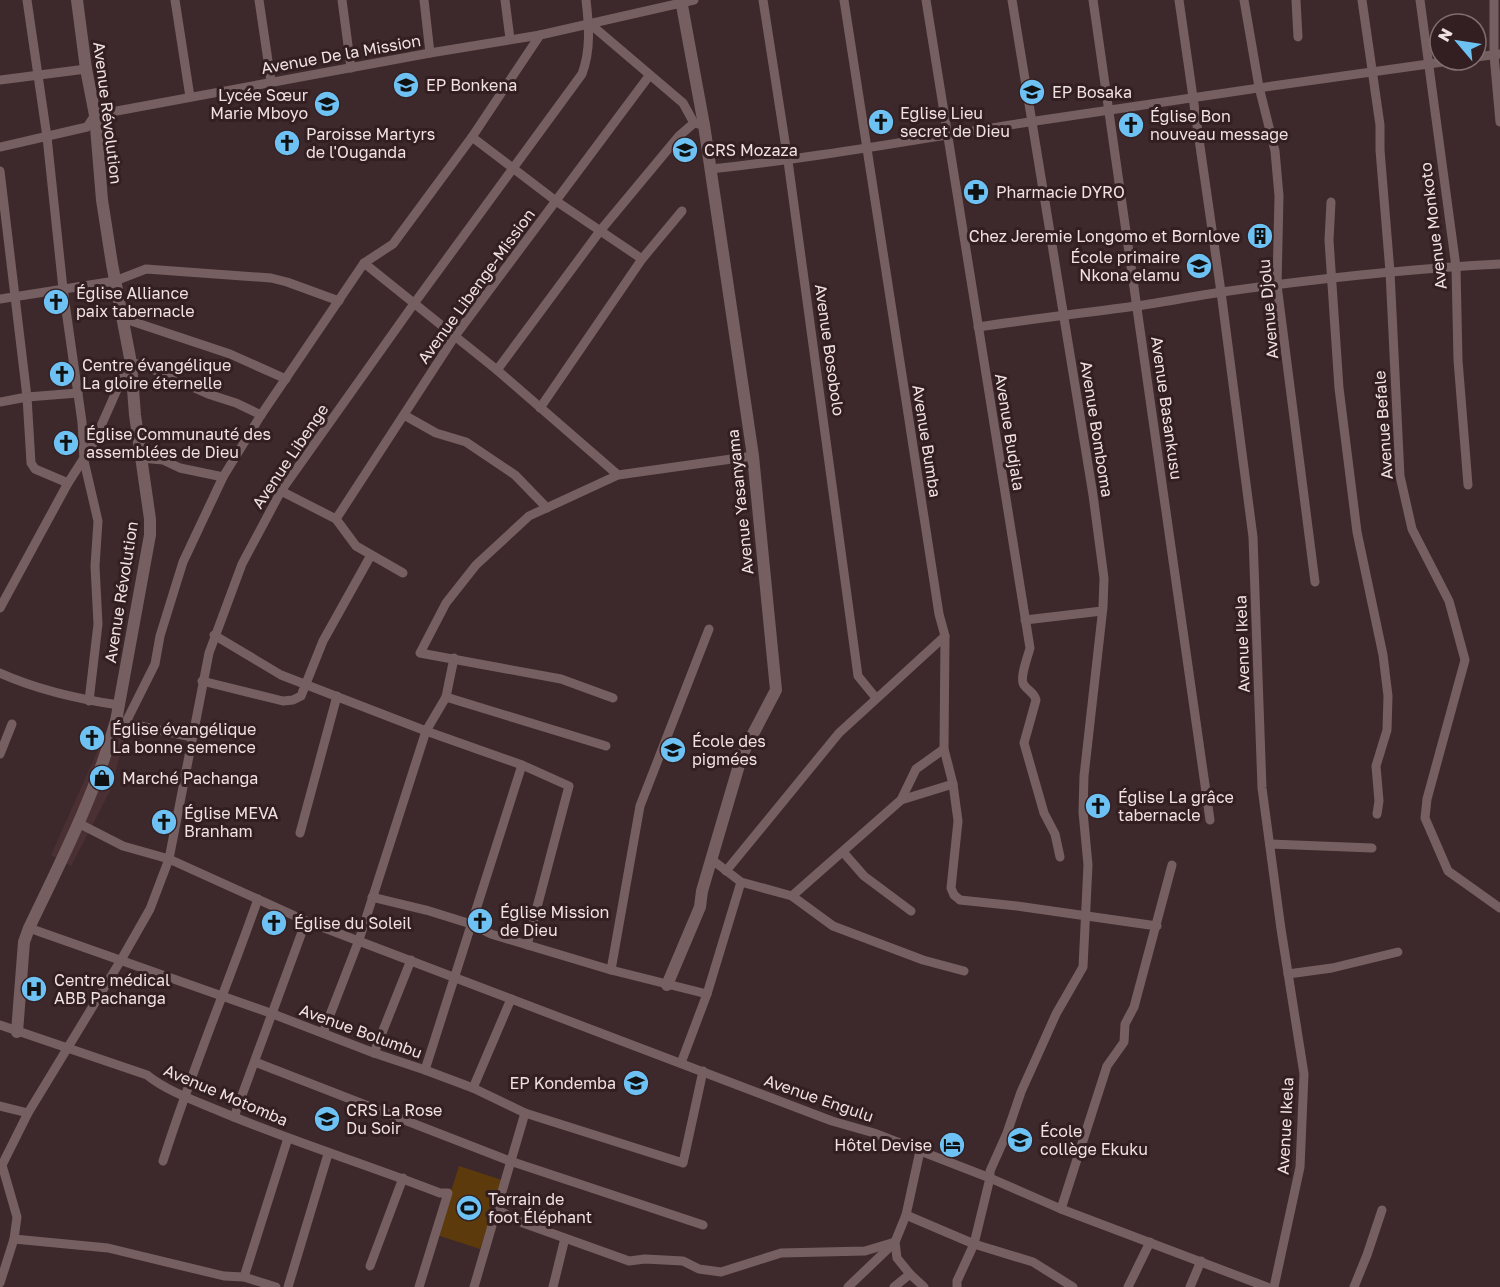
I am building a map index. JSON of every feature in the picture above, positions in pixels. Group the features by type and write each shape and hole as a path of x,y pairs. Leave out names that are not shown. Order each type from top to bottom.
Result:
{"street":[{"path":"27,0 47,137 63,289 82,422 84,460 99,521 95,566 98,624 89,701"},
{"name":"Avenue Révolution","path":"17,1032 24,942 28,928 80,824 121,722 119,705 150,535 131,363 102,200 95,115 77,0"},
{"path":"175,0 190,97"},
{"path":"259,0 271,81"},
{"path":"342,0 351,68"},
{"path":"424,0 430,53"},
{"path":"505,0 510,39"},
{"name":"Avenue Libenge","path":"1,1165 28,1113 150,909 169,859 202,681 214,635 242,564 281,491 413,305 582,74 588,59 589,23 586,0"},
{"name":"Avenue De la Mission","path":"0,147 87,127 95,115 271,81 540,35 681,1 694,0"},
{"name":"Avenue Bosobolo","path":"763,0 788,161 858,676 876,698"},
{"name":"Avenue Bumba","path":"844,0 939,614 945,636 944,749 953,784 958,821 951,888 960,900 1086,917"},
{"name":"Avenue Budjala","path":"926,0 1030,648 1022,680 1024,686 1035,696 1036,700 1024,743 1044,813 1055,834 1060,857"},
{"name":"Avenue Bomboma","path":"957,1287 957,1281 974,1244 990,1171 1007,1133 1021,1092 1056,1014 1083,967 1088,865 1083,812 1083,776 1104,578 1093,495 1012,0"},
{"name":"Avenue Basankusu","path":"1093,0 1210,820"},
{"name":"Avenue Ikela","path":"1179,0 1253,537 1262,788 1304,1074 1300,1167 1267,1287"},
{"name":"Avenue Djolu","path":"1244,0 1259,87 1275,151 1279,196 1277,285 1315,582"},
{"path":"1296,0 1298,37"},
{"name":"Avenue Befale","path":"1362,0 1380,125 1400,476 1412,529 1449,601 1465,660 1427,799 1425,818 1448,871 1500,908"},
{"name":"Avenue Monkoto","path":"1420,0 1456,267 1458,360 1468,485"},
{"path":"1494,0 1500,122"},
{"name":"Avenue Yasanyama","path":"667,985 700,907 702,891 742,755 776,690 753,456 710,169 699,124 681,1"},
{"path":"497,370 600,231 679,136 699,124 683,103 589,23"},
{"path":"192,737 121,722 155,664 160,636 183,562 223,477 261,415 364,263 393,244 472,138 540,35"},
{"path":"710,169 788,161 867,146 1031,121 1427,64"},
{"path":"0,80 86,69"},
{"name":"Avenue Libenge-Mission","path":"336,519 455,336 649,76"},
{"path":"472,138 556,201 642,259"},
{"path":"0,171 27,398 31,463 35,469 68,483"},
{"path":"1331,202 1329,240 1339,388 1358,532 1383,655 1388,696 1387,730 1376,766 1379,801 1377,814"},
{"path":"540,408 642,259 682,211"},
{"path":"364,263 413,305 497,370 618,475"},
{"path":"978,327 1333,278 1500,264"},
{"path":"0,299 115,281 146,269 271,278 339,301"},
{"path":"122,318 230,354 286,379"},
{"path":"0,608 68,483 84,460 131,363 143,365 261,415"},
{"path":"0,402 78,393"},
{"path":"404,415 436,433 466,441 515,475 547,508"},
{"path":"613,698 561,679 420,653 446,603 476,565 529,516 618,475 753,456"},
{"path":"141,458 163,460 180,468 223,477"},
{"path":"281,491 336,519 356,546 404,573"},
{"path":"202,681 283,701 301,696 323,641 371,555"},
{"path":"1025,620 1102,611"},
{"path":"610,970 640,806 709,629"},
{"path":"214,635 281,675 522,765 568,786 527,945"},
{"path":"726,871 839,733 945,636"},
{"path":"323,1033 359,940 426,731 446,697 454,658"},
{"path":"0,673 36,688 89,701 119,705"},
{"path":"300,833 337,696"},
{"path":"446,697 606,747"},
{"path":"0,754 12,724"},
{"path":"792,896 901,800 916,769 944,749"},
{"path":"425,1070 522,765"},
{"path":"901,800 953,784"},
{"name":"Avenue Engulu","path":"80,824 123,846 169,859 306,921 832,1120 874,1133 990,1178 1061,1209 1267,1287"},
{"path":"1270,844 1372,848"},
{"path":"843,852 864,876 911,911"},
{"path":"711,859 741,882 792,896 833,926 923,960 964,970"},
{"path":"1061,1209 1107,1066 1124,1042 1125,1024 1134,1007 1172,865"},
{"path":"681,1063 707,994 741,882"},
{"path":"372,897 426,910 471,924 491,934 610,970 707,994"},
{"path":"163,1161 184,1095 258,899"},
{"path":"1086,917 1157,926"},
{"path":"234,1117 306,921"},
{"name":"Avenue Bolumbu","path":"28,928 425,1070 473,1088 525,1113 682,1163 703,1071"},
{"path":"1288,974 1332,968 1398,952"},
{"path":"374,1053 411,960"},
{"path":"473,1088 511,999"},
{"name":"Avenue Motomba","path":"0,1025 147,1075 159,1084 234,1117 328,1154 403,1178 440,1193 448,1193 419,1287"},
{"path":"255,1062 510,1161 703,1225"},
{"path":"0,1106 28,1113"},
{"path":"474,1287 525,1113"},
{"path":"244,1277 288,1138"},
{"path":"848,1287 895,1242 906,1215 920,1151"},
{"path":"288,1287 328,1154"},
{"path":"0,1283 14,1239 17,1217 1,1165"},
{"path":"370,1266 403,1178"},
{"path":"496,1209 523,1223 629,1261 645,1259 683,1261 699,1269 722,1272 781,1253 865,1251 895,1242"},
{"path":"1354,1287 1382,1210"},
{"path":"906,1215 974,1244 1033,1262 1073,1287"},
{"path":"553,1287 565,1238"},
{"path":"14,1239 108,1248 224,1276 244,1277 276,1287"},
{"path":"895,1242 897,1258 924,1287"},
{"path":"1128,1287 1150,1242"},
{"path":"1190,1287 1201,1261"},
{"path":"894,1287 910,1274"},
{"path":"221,1287 224,1276"}],"shaded area":[{"path":"115,713 131,716 110,791 71,866 51,855 98,750 104,746"},
{"name":"Terrain de foot Éléphant","path":"459,1166 502,1180 480,1249 437,1235"}],"place":[{"name":"EP Bonkena","path":"406,85"},
{"name":"EP Bosaka","path":"1032,92"},
{"name":"Lycée Sœur Marie Mboyo","path":"327,104"},
{"name":"Eglise Lieu secret de Dieu","path":"881,122"},
{"name":"Église Bon nouveau message","path":"1131,125"},
{"name":"Paroisse Martyrs de l'Ouganda","path":"287,143"},
{"name":"CRS Mozaza","path":"685,150"},
{"name":"Pharmacie DYRO","path":"976,192"},
{"name":"Chez Jeremie Longomo et Bornlove","path":"1260,236"},
{"name":"École primaire Nkona elamu","path":"1199,266"},
{"name":"Église Alliance paix tabernacle","path":"56,302"},
{"name":"Centre évangélique La gloire éternelle","path":"62,374"},
{"name":"Église Communauté des assemblées de Dieu","path":"66,443"},
{"name":"Église évangélique La bonne semence","path":"92,738"},
{"name":"École des pigmées","path":"673,750"},
{"name":"Marché Pachanga","path":"102,778"},
{"name":"Église La grâce tabernacle","path":"1098,806"},
{"name":"Église MEVA Branham","path":"164,822"},
{"name":"Église Mission de Dieu","path":"480,921"},
{"name":"Église du Soleil","path":"274,923"},
{"name":"Centre médical ABB Pachanga","path":"34,989"},
{"name":"EP Kondemba","path":"636,1083"},
{"name":"CRS La Rose Du Soir","path":"327,1119"},
{"name":"École collège Ekuku","path":"1020,1140"},
{"name":"Hôtel Devise","path":"952,1145"},
{"name":"Terrain de foot Éléphant","path":"469,1208"}]}
